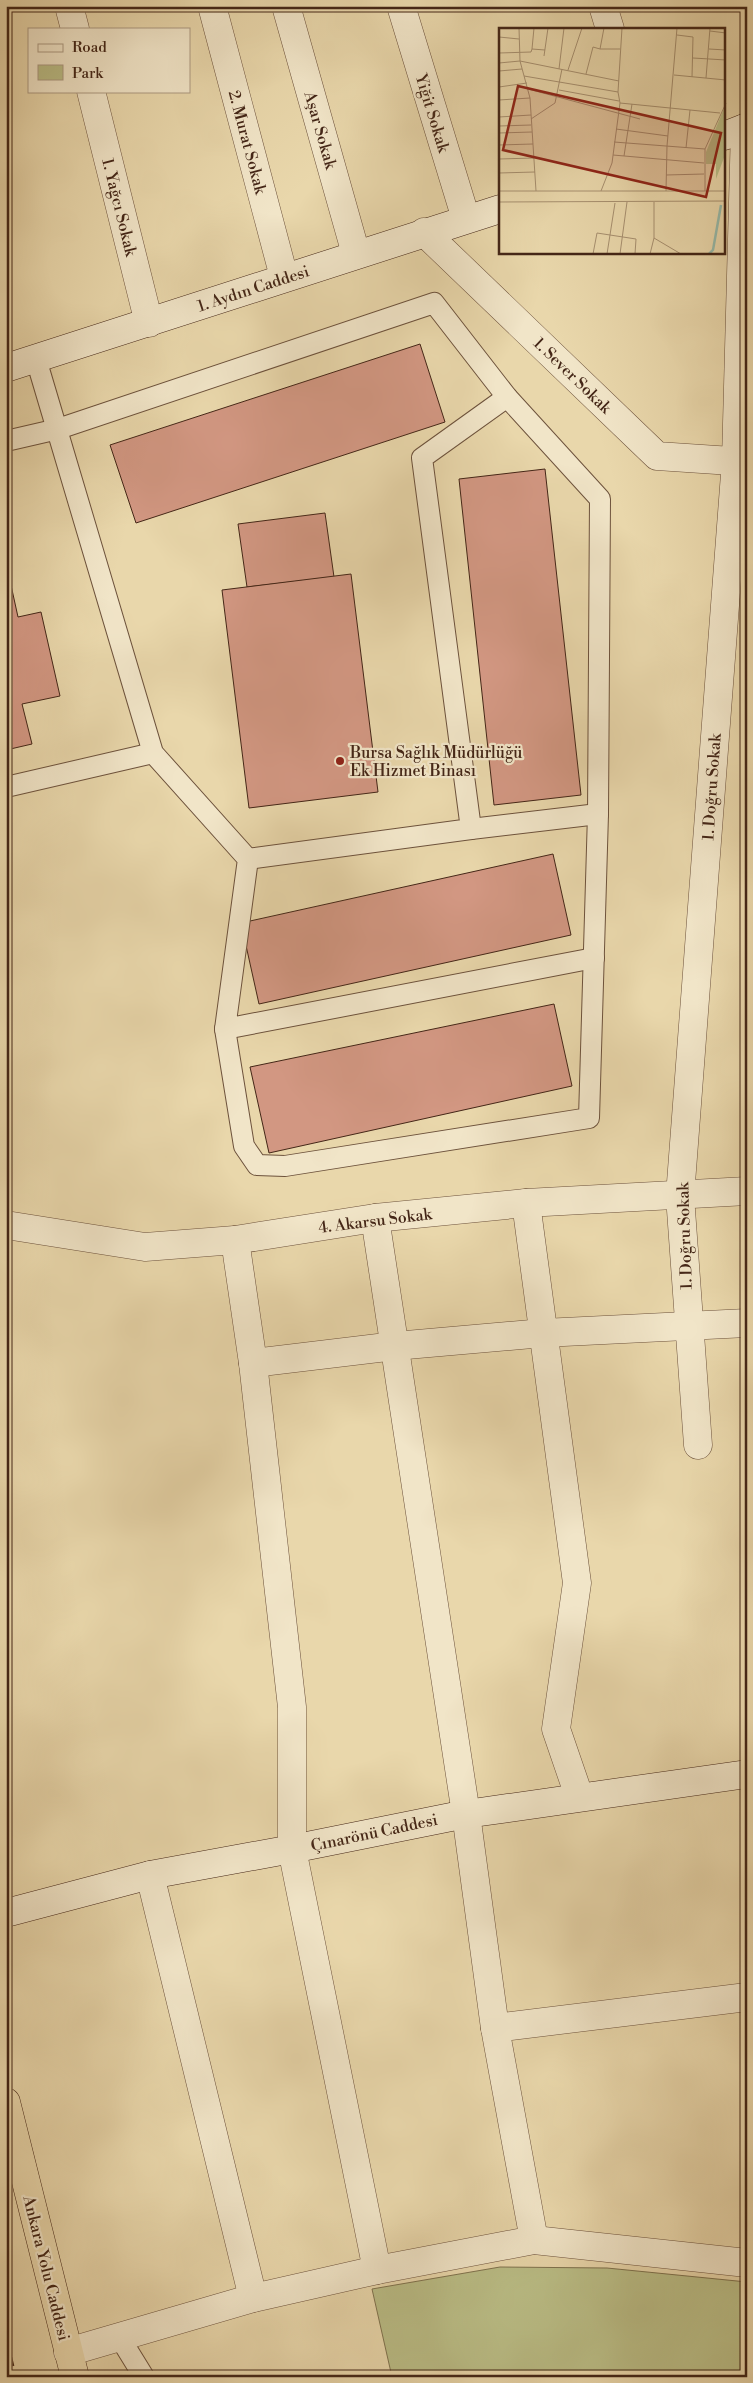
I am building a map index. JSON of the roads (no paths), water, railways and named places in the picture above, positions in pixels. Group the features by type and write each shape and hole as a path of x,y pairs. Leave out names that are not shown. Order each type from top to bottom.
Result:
{"highway":[{"name":"Ankara Yolu Caddesi","path":"6,2102 71,2365"}],"street":[{"path":"69,6 75,28"},
{"name":"2. Murat Sokak","path":"212,6 284,278"},
{"name":"Aşar Sokak","path":"286,6 356,254"},
{"name":"Yiğit Sokak","path":"401,6 466,219"},
{"path":"603,6 610,28"},
{"name":"1. Yağcı Sokak","path":"91,92 149,323"},
{"name":"1. Doğru Sokak","path":"698,1445 680,1196 741,462 739,131"},
{"name":"1. Aydın Caddesi","path":"6,368 499,209"},
{"name":"1. Sever Sokak","path":"424,232 657,456 741,462"},
{"name":"4. Akarsu Sokak","path":"6,1226 145,1247 236,1240 375,1218 526,1204 747,1191"},
{"path":"526,1204 577,1583 556,1729 579,1796"},
{"path":"375,1218 466,1814 495,2028 534,2240"},
{"path":"236,1240 253,1363 292,1706 292,1849 377,2270"},
{"path":"253,1363 395,1346 543,1333 747,1323"},
{"name":"Çınarönü Caddesi","path":"6,1913 150,1875 466,1814 579,1796 747,1774"},
{"path":"150,1875 253,2298"},
{"path":"495,2028 747,1997"},
{"path":"71,2365 120,2338 253,2298 377,2270 534,2240 747,2263"}],"lane":[{"path":"6,441 58,429 434,303 507,397 600,499 598,814 589,1118 285,1166 257,1165 244,1146 225,1029 248,859 153,753 58,429 36,359"},
{"path":"472,829 422,458 507,397"},
{"path":"6,787 153,753"},
{"path":"248,859 598,814"},
{"path":"225,1029 594,958"},
{"path":"120,2338 144,2377"}],"railway":[{"path":"6,2340 15,2377"}],"place":[{"name":"Bursa Sağlık Müdürlüğü Ek Hizmet Binası","path":"340,761"}]}
